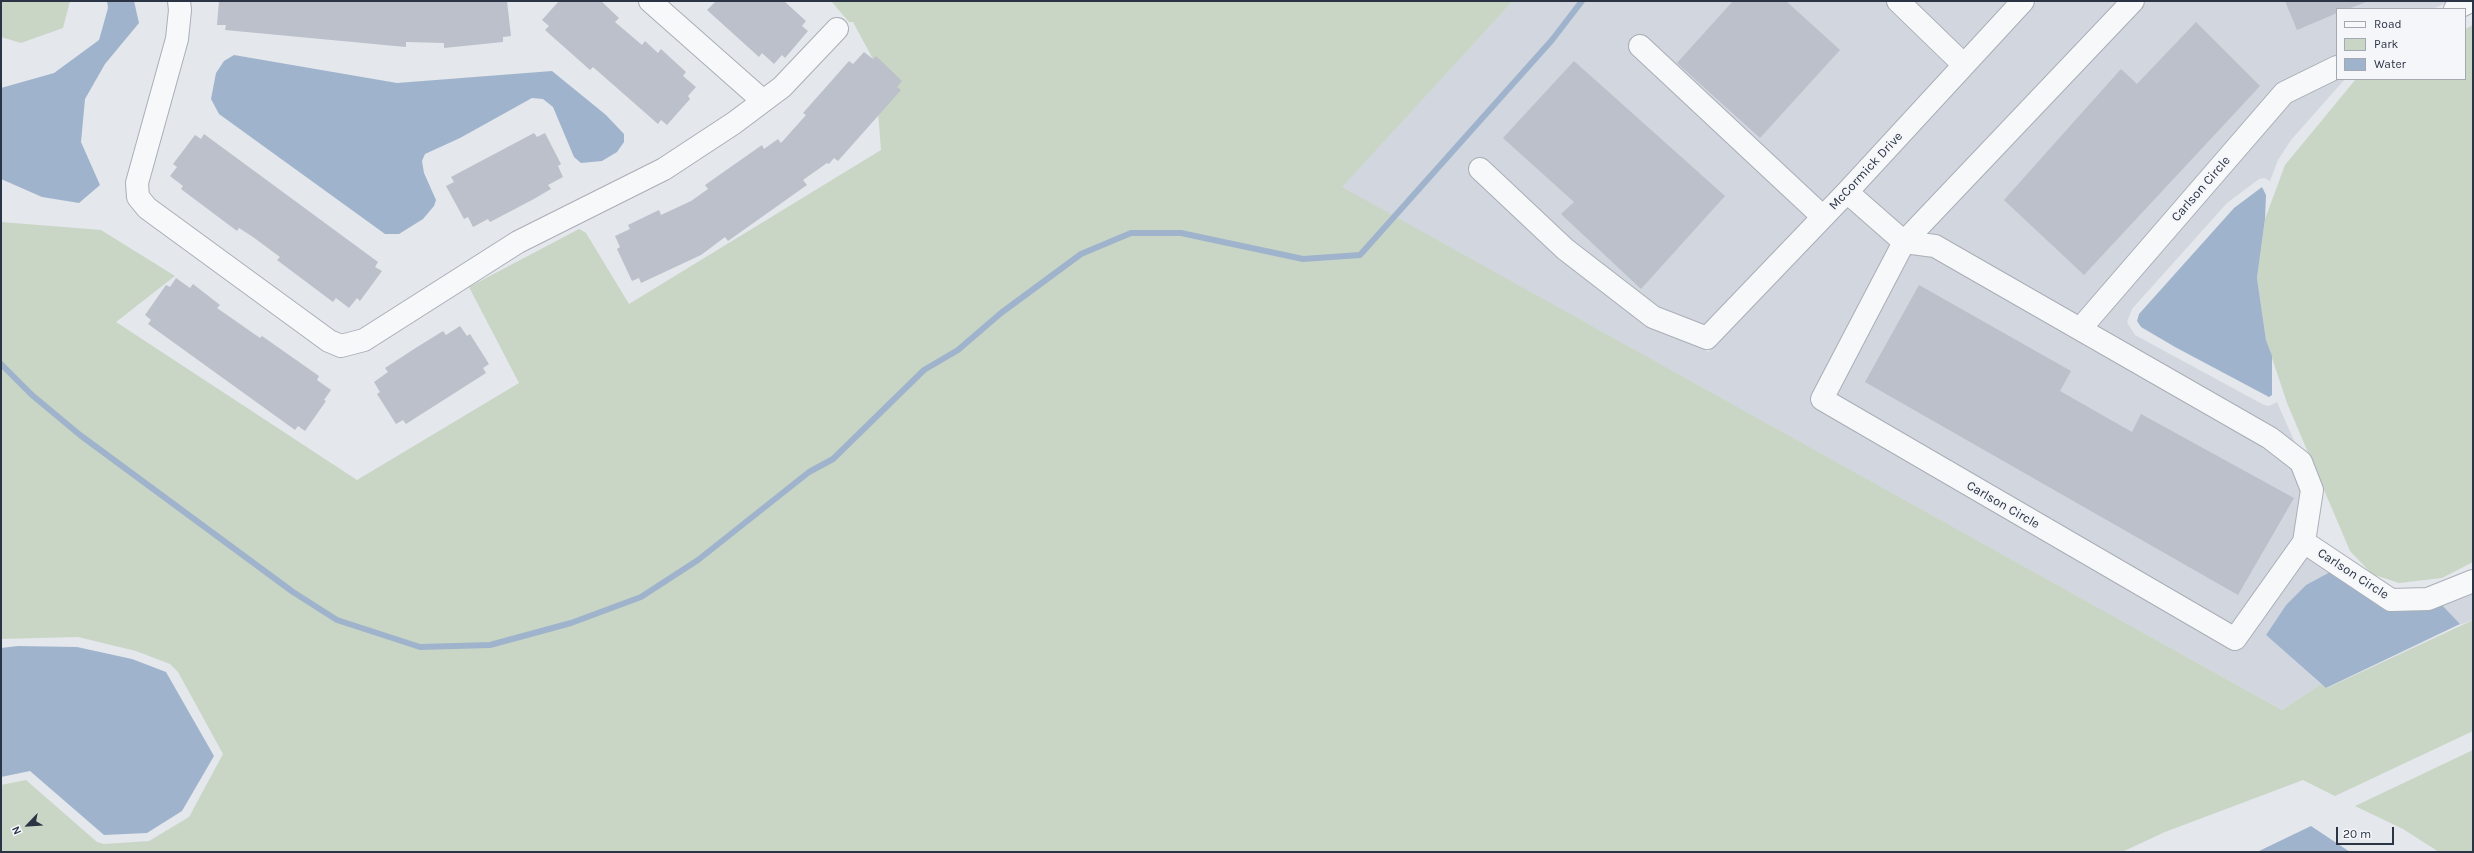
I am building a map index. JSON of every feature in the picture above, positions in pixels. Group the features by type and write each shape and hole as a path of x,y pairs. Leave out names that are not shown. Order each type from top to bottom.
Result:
{"street":[{"path":"179,1 177,39 137,183 138,197 147,208 329,341 341,346 364,340 518,242 664,170 734,123 762,100 782,87 837,29"},
{"path":"650,1 762,100"},
{"name":"McCormick Drive","path":"1480,170 1565,249 1653,317 1708,338 1847,192 1963,64 2023,1"},
{"name":"Carlson Circle","path":"1904,242 1935,246 2270,438 2301,462 2312,490 2304,542 2235,639 1822,399 1904,242 2133,1"},
{"path":"2457,8 2471,1"},
{"path":"1910,5 1963,64"},
{"path":"1640,46 1823,217"},
{"name":"Carlson Circle","path":"2080,329 2284,93 2336,67"},
{"path":"1847,192 1904,242"},
{"name":"Carlson Circle","path":"2304,542 2391,600 2428,599 2473,581"}],"shaded area":[{"path":"1513,1 2009,1 1839,186 1692,340 1708,352 1847,207 1890,245 1812,395 1815,408 2229,648 2244,644 2306,556 2330,572 2306,585 2286,605 2266,635 2321,684 2282,710 1341,187"},
{"path":"2037,1 2119,1 1903,227 1862,191"},
{"path":"2147,1 2449,1 2435,8 2336,8 2336,56 2279,85 2079,315 1941,237 1925,234"},
{"path":"2336,79 2344,80 2291,140 2278,160 2270,181 2264,178 2259,179 2227,203 2132,309 2127,322 2135,335 2264,405 2269,406 2277,402 2295,443 2269,424 2096,326 2291,101"},
{"path":"1909,253 1930,256 2263,447 2292,468 2301,492 2293,539 2233,625 1835,395"},
{"path":"2473,592 2473,620 2456,626 2460,624 2442,605"}],"green space":[{"path":"1,1 70,1 63,28 21,43 1,37"},
{"path":"831,1 1513,1 1342,187 2282,710 2321,684 2327,688 2473,620 2473,731 2335,796 2303,780 2165,832 2122,852 1,852 1,785 26,780 97,842 104,844 149,841 189,817 223,754 178,672 170,664 136,651 78,637 1,639 1,222 101,230 175,276 116,322 357,480 519,383 469,287 579,229 586,233 629,304 881,150 874,61 853,22 849,22"},
{"path":"2473,25 2473,562 2442,578 2399,583 2372,574 2350,551 2287,403 2266,340 2257,278 2265,219 2285,165 2355,80 2466,80 2466,28"},
{"path":"2473,750 2473,852 2439,852 2403,829 2355,806"}],"water":[{"path":"107,1 134,1 139,23 105,64 85,99 81,142 100,185 79,203 42,197 1,179 1,88 54,73 99,40 108,8"},
{"path":"234,55 397,83 552,71 606,115 624,134 624,142 617,152 602,161 581,163 574,157 553,107 543,99 532,98 460,138 425,154 422,161 424,173 436,200 434,206 423,219 399,234 385,234 219,114 211,99 216,73 224,61"},
{"path":"2262,187 2266,195 2265,219 2257,278 2266,340 2272,356 2272,395 2269,397 2175,347 2141,327 2137,321 2139,314 2234,208"},
{"path":"2330,572 2442,605 2460,624 2326,688 2266,635 2286,605 2306,585"},
{"path":"18,646 77,647 132,659 166,672 214,756 182,811 147,833 104,835 30,771 1,777 1,648"},
{"path":"2311,826 2350,852 2257,852"}],"building":[{"path":"219,1 507,1 511,36 503,37 503,42 444,48 444,43 406,42 406,47 225,30 226,25 217,25"},
{"path":"559,1 601,1 619,18 615,22 642,45 645,41 658,53 661,49 686,72 683,76 696,87 688,96 690,99 667,125 661,120 658,124 593,67 590,70 545,30 549,26 542,20"},
{"path":"716,1 784,1 806,21 802,26 808,31 785,58 782,55 774,64 762,53 759,57 707,10"},
{"path":"1733,1 1786,1 1840,50 1760,138 1677,63"},
{"path":"2285,1 2366,1 2351,8 2336,8 2336,13 2297,30"},
{"path":"2196,22 2260,86 2084,275 2004,200 2121,69 2137,84"},
{"path":"864,52 873,59 876,56 902,81 897,87 901,90 838,161 834,158 829,164 827,163 803,180 807,185 728,241 725,237 701,255 641,283 639,278 632,281 617,249 620,247 615,236 630,229 628,225 659,210 661,215 691,201 708,189 705,185 762,145 764,149 778,139 781,143 806,115 803,113 849,61 853,64"},
{"path":"1574,61 1725,196 1641,289 1561,214 1574,202 1503,138"},
{"path":"534,133 537,137 545,133 561,164 558,166 563,177 548,185 551,189 532,200 490,222 488,219 473,227 468,217 464,219 446,186 454,182 451,177"},
{"path":"204,134 378,262 375,267 382,271 360,301 357,298 349,308 336,298 333,302 277,260 280,257 239,228 237,231 181,189 183,186 170,176 177,167 173,164 195,135 201,139"},
{"path":"176,278 190,288 193,284 220,305 217,308 260,338 262,336 319,376 317,380 331,390 324,400 326,401 305,431 298,426 295,430 148,324 151,320 145,315 166,285 170,287"},
{"path":"1919,285 2071,371 2060,391 2132,432 2141,414 2294,498 2238,595 1865,382"},
{"path":"460,326 467,336 470,334 489,364 483,368 486,373 406,424 403,420 396,424 377,394 380,392 374,382 388,372 385,368 414,349 443,331 446,335"}],"waterway":[{"path":"1,364 32,395 80,435 293,592 337,620 420,647 490,645 571,623 641,597 698,560 809,472 833,459 924,370 958,350 1001,313 1081,254 1131,233 1181,233 1303,259 1360,255 1552,40 1582,1"}]}
